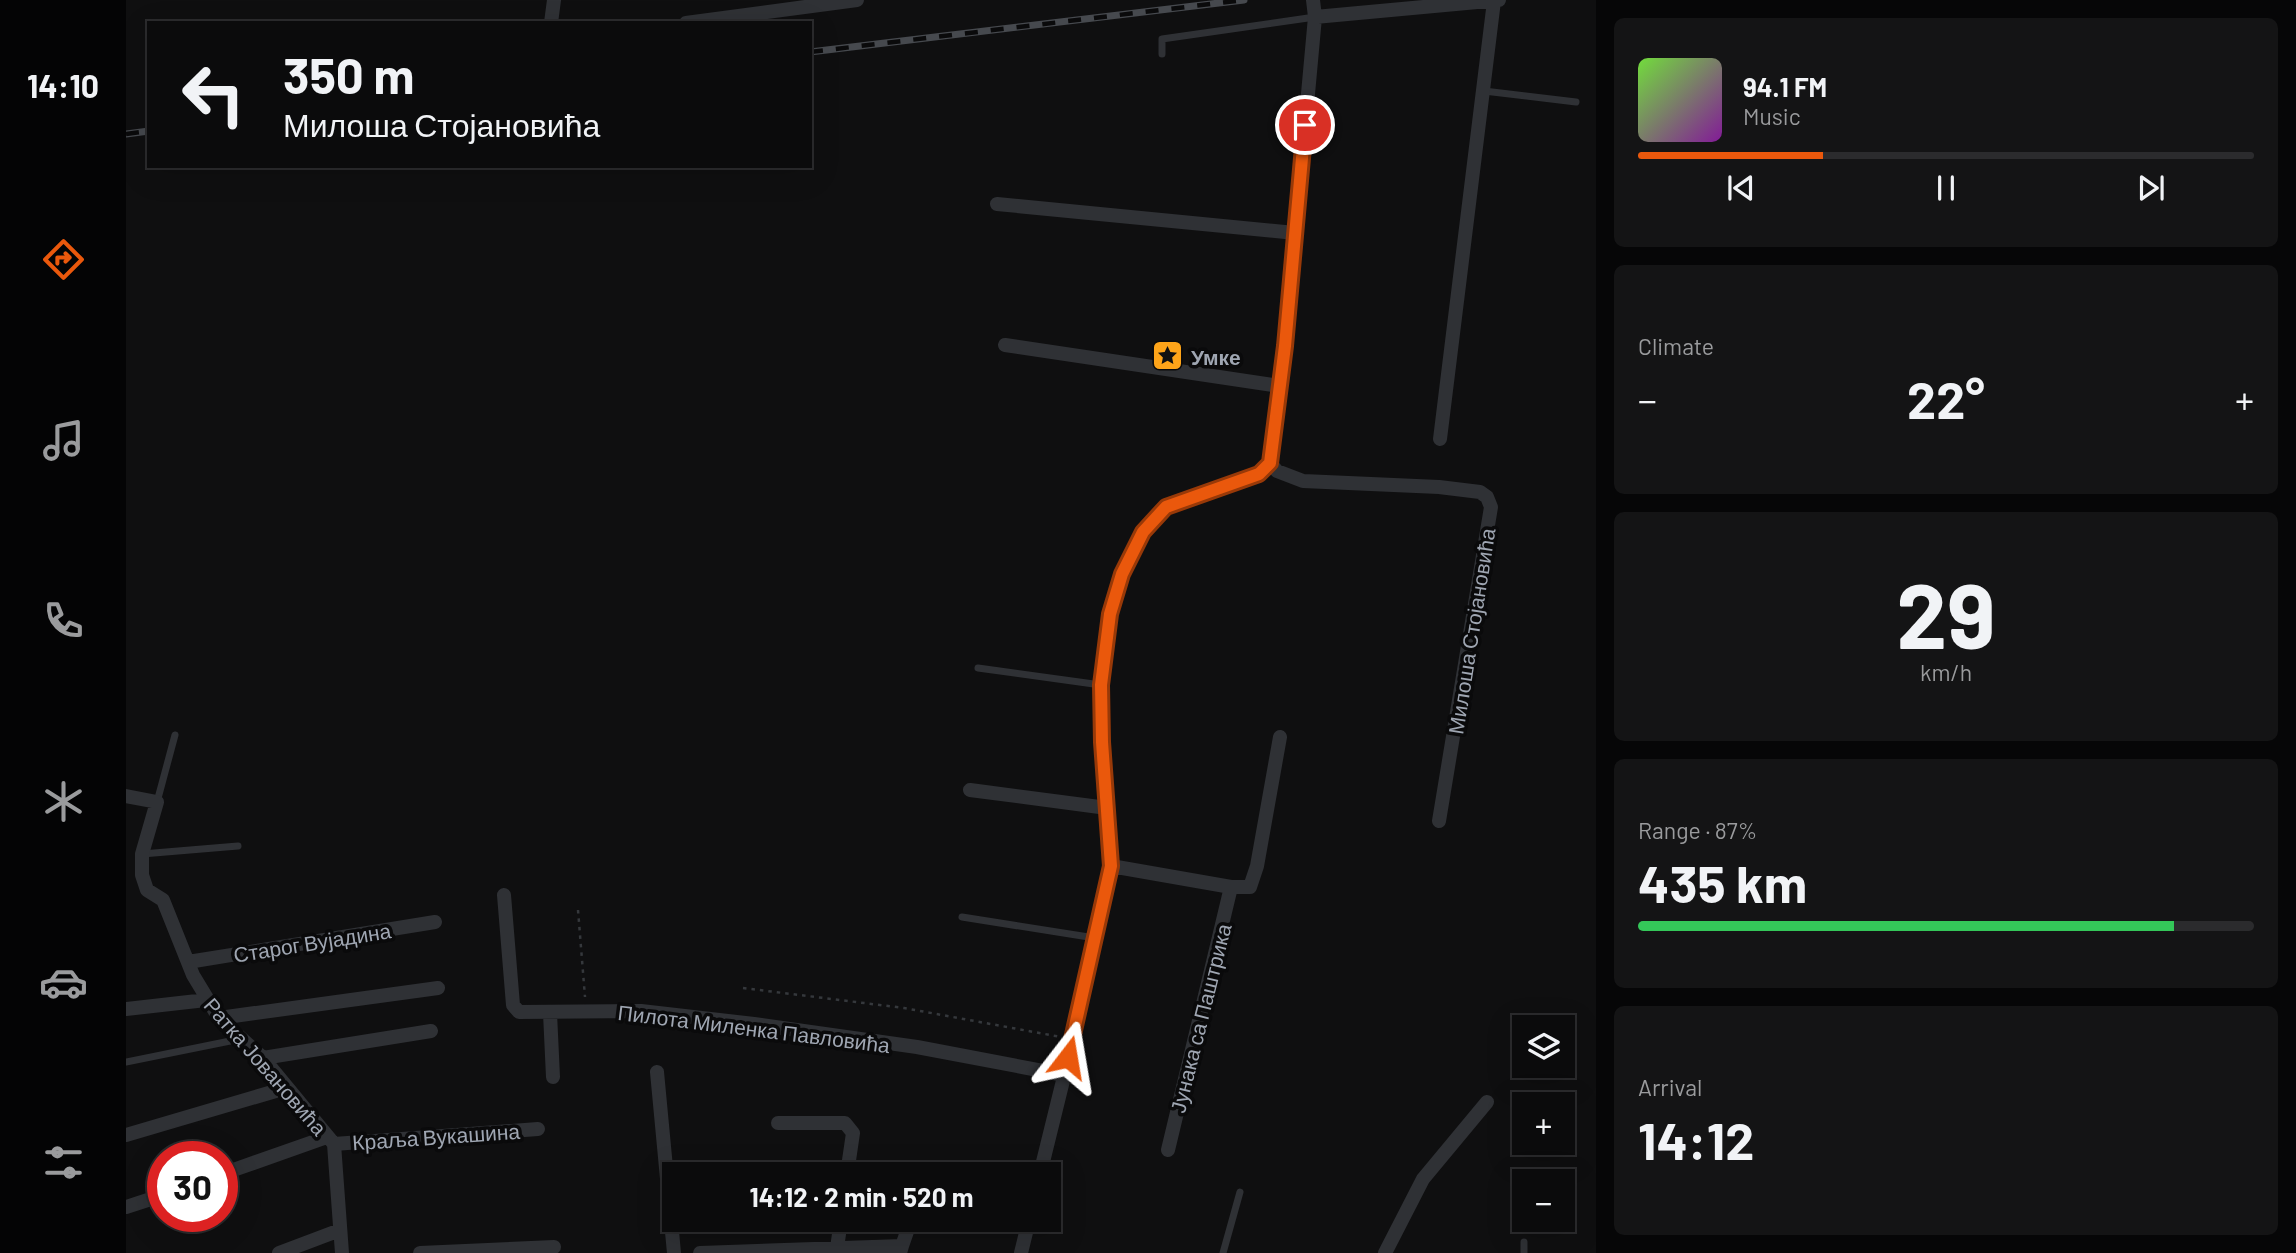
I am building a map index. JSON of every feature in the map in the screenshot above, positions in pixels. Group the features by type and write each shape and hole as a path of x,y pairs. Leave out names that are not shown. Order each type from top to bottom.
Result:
{"street":[{"path":"551,21 554,0"},
{"path":"701,21 857,0"},
{"path":"1043,1162 1111,866 1101,685 1110,614 1122,574 1143,532 1166,507 1259,474 1270,463 1280,386 1315,18 1313,0"},
{"path":"1315,18 1497,0 1440,439"},
{"path":"997,204 1295,233"},
{"path":"1005,345 1280,386"},
{"name":"Милоша Стојановића","path":"1270,463 1277,471 1303,481 1439,487 1480,492 1487,497 1491,508 1439,821"},
{"path":"1111,866 1231,887 1250,887 1257,866 1280,737"},
{"path":"970,790 1107,808"},
{"path":"126,796 157,802"},
{"name":"Ратка Јовановића","path":"157,802 142,854 142,875 147,890 163,900 206,1000 219,1018 262,1058 331,1141 342,1253"},
{"name":"Јунака са Паштрика","path":"1168,1150 1231,887"},
{"name":"Пилота Миленка Павловића","path":"504,895 513,1005 519,1012 641,1011 754,1024 917,1047 1064,1075"},
{"name":"Старог Вујадина","path":"188,962 435,922"},
{"path":"219,1018 438,988"},
{"path":"126,1009 206,1000"},
{"path":"550,1013 554,1077"},
{"path":"262,1058 431,1031"},
{"path":"657,1072 674,1253"},
{"path":"126,1135 286,1088"},
{"path":"1385,1253 1423,1179 1487,1102"},
{"path":"778,1123 845,1123 853,1133 849,1162"},
{"name":"Краља Вукашина","path":"238,1169 331,1141 538,1129"},
{"path":"126,1208 147,1201"},
{"path":"279,1253 340,1230"},
{"path":"837,1248 839,1232"},
{"path":"700,1253 837,1248 901,1250 907,1232"},
{"path":"1021,1253 1026,1232"},
{"path":"420,1253 555,1247"}],"lane":[{"path":"1162,54 1163,39 1315,18"},
{"path":"1484,91 1576,102"},
{"path":"978,668 1101,685"},
{"path":"157,802 175,735"},
{"path":"142,854 238,846"},
{"path":"962,917 1096,938"},
{"path":"126,1062 241,1038"},
{"path":"1223,1253 1240,1192"},
{"path":"1524,1242 1524,1253"}],"path":[{"path":"578,910 586,1012"},
{"path":"743,988 904,1008 1073,1040"}],"railway":[{"path":"812,52 1244,0"},
{"path":"126,134 147,131"}],"place":[{"name":"Умке","path":"1168,356"}],"route":[{"path":"1068,1057 1111,866 1102,742 1101,685 1110,614 1122,574 1143,532 1166,507 1259,474 1270,463 1285,346 1305,125"}]}
